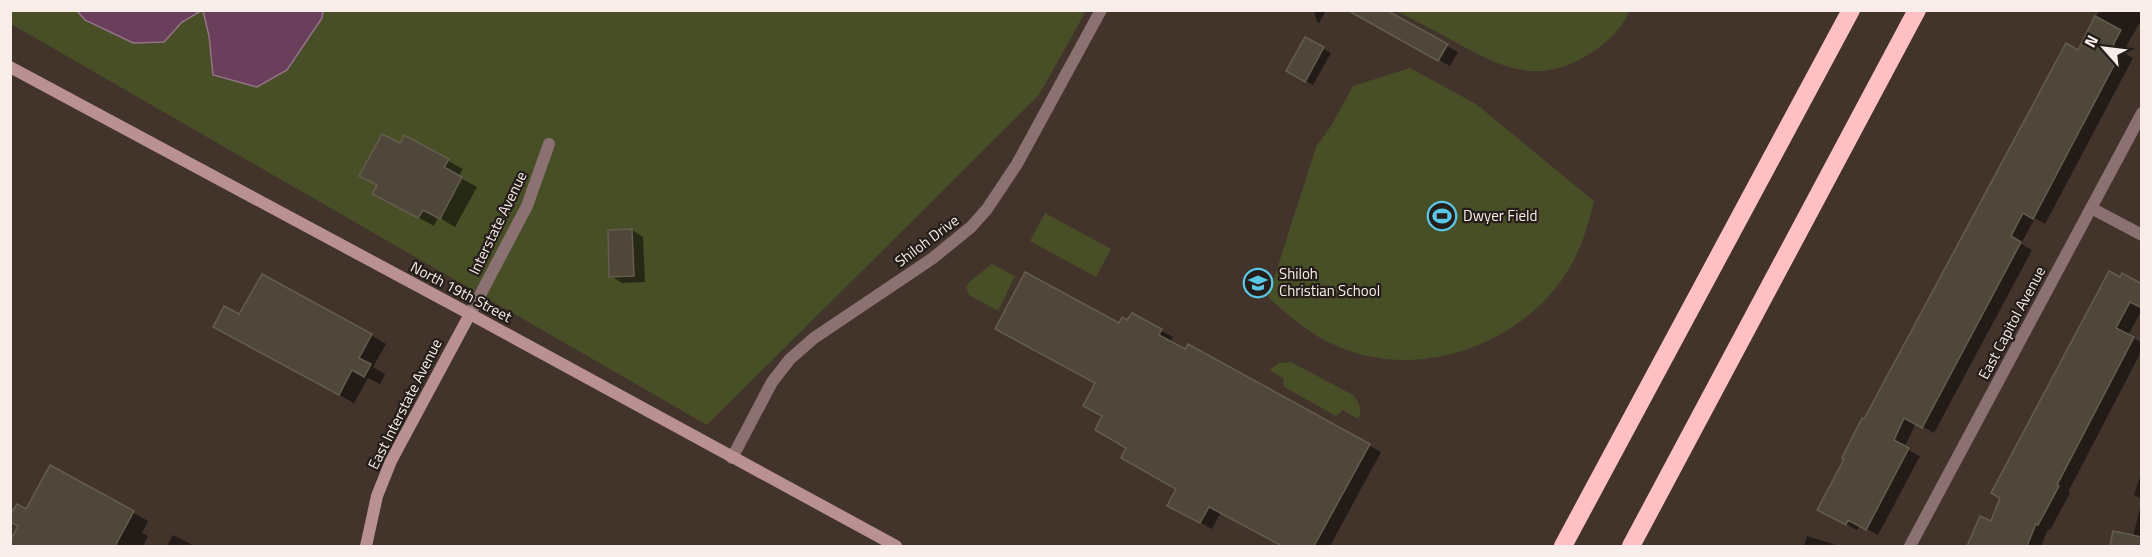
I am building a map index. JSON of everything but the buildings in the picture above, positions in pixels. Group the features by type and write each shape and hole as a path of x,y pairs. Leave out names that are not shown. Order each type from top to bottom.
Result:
{"highway":[{"path":"1563,546 1851,10"},
{"path":"1631,546 1917,10"}],"street":[{"name":"Shiloh Drive","path":"732,458 772,382 790,359 814,338 933,258 971,227 987,209 1017,165 1101,10"},
{"name":"North 19th Street","path":"10,67 896,546"},
{"name":"East Capitol Avenue","path":"1910,546 2142,113"},
{"name":"Interstate Avenue","path":"470,314 527,206 549,144"},
{"path":"2091,208 2142,235"},
{"name":"East Interstate Avenue","path":"366,546 377,496 387,469 470,314"}],"green space":[{"path":"11,10 1086,11 1039,95 707,425 11,24"},
{"path":"1630,10 1617,31 1593,52 1569,65 1552,70 1536,71 1520,70 1489,60 1396,11"},
{"name":"Dwyer Field","path":"1410,68 1476,104 1594,201 1585,234 1571,266 1538,307 1514,326 1487,341 1459,352 1429,358 1398,360 1368,356 1329,343 1302,325 1268,297 1316,147 1331,126 1353,86"},
{"path":"1045,213 1111,249 1096,277 1030,241"},
{"path":"992,264 1015,276 998,311 969,295 966,287 970,281"},
{"path":"1291,362 1353,395 1360,406 1358,419 1343,410 1336,416 1284,387 1283,378 1269,370 1279,363"}],"shaded area":[{"path":"203,10 323,11 322,18 287,70 257,87 213,75 209,36"},
{"path":"77,11 201,11 182,22 164,42 133,43 85,20"}],"place":[{"name":"Dwyer Field","path":"1442,216"},
{"name":"Shiloh Christian School","path":"1258,283"}]}
